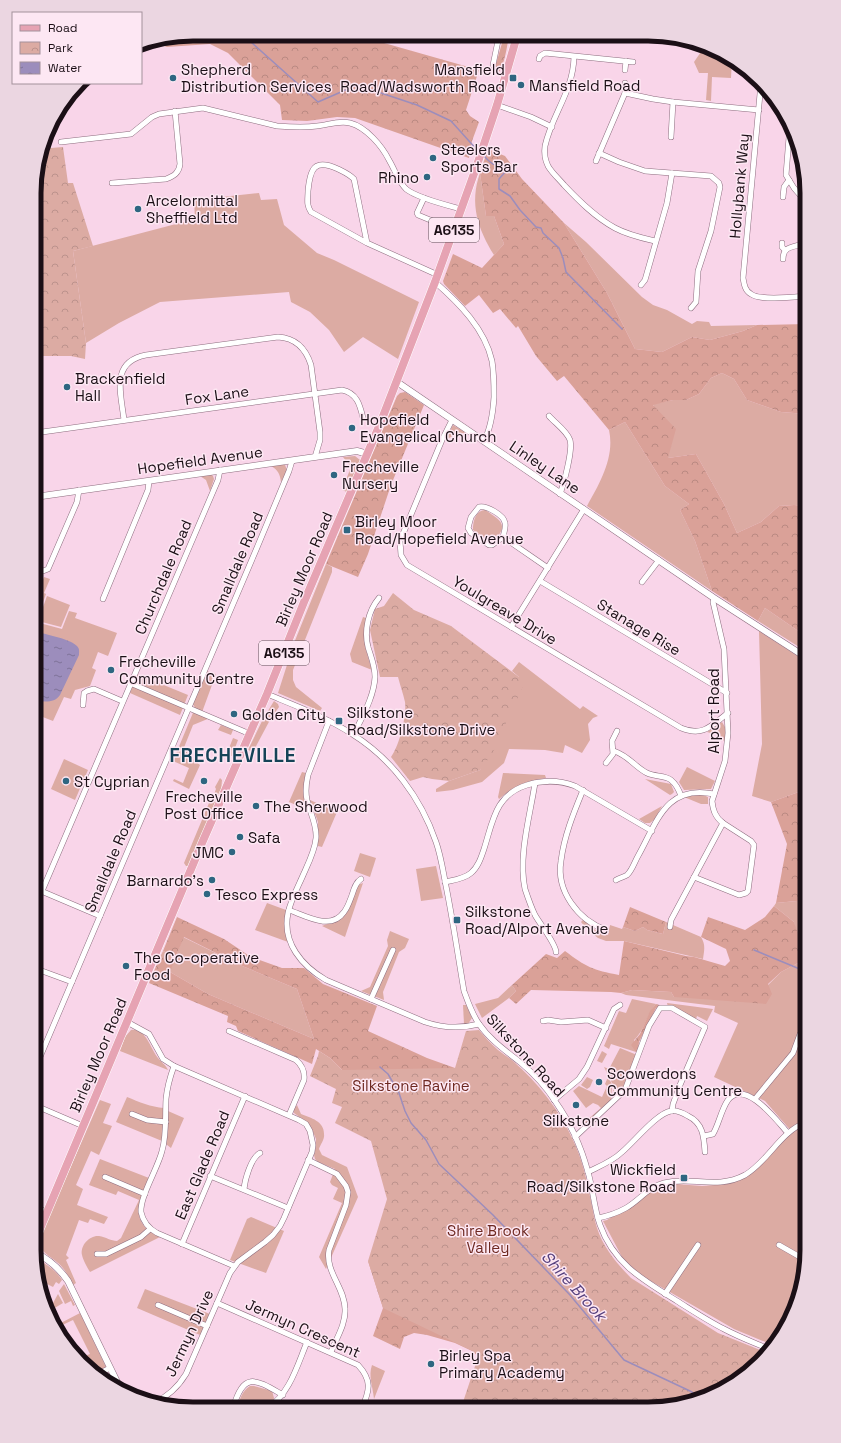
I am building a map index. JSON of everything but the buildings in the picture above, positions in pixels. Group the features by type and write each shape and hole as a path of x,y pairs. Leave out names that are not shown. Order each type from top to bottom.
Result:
{"main road":[{"name":"A6135","path":"497,105 516,41"},
{"name":"Birley Moor Road","path":"41,1226 202,843 267,694 304,602 368,454 437,279 497,105"}],"street":[{"path":"492,65 498,41"},
{"path":"539,59 540,56 545,53 633,62"},
{"path":"574,57 568,90 544,150 546,162 552,172 587,208 603,220 633,236 655,242"},
{"path":"626,61 626,70"},
{"path":"596,161 625,93 625,83"},
{"name":"Hollybank Way","path":"760,91 743,278 744,284 747,291 760,298 800,296"},
{"path":"625,93 673,102 758,110"},
{"path":"673,102 673,134"},
{"path":"497,105 531,117 552,127"},
{"path":"61,142 131,134 159,114 203,108 277,126 304,127 349,122 362,128 380,146 386,154 400,182 413,194 461,209"},
{"path":"112,183 166,179 177,172 180,164 176,111"},
{"path":"789,137 786,175 788,180 800,195"},
{"path":"599,153 645,172 712,176 719,183 720,187 711,231 698,271 696,302 690,308"},
{"path":"367,243 354,179 350,175 325,164 320,165 314,169 309,176 307,203 311,212 367,243 437,279 474,322 491,359 494,386 490,425 484,441"},
{"path":"641,285 645,280 667,203 672,173"},
{"path":"783,197 784,187 788,180"},
{"path":"424,198 417,213 418,215 435,222"},
{"path":"782,243 782,247 785,250"},
{"path":"783,259 785,250 788,247 800,245"},
{"path":"124,420 120,376 122,369 132,359 139,356 278,337 290,338 301,346 309,358 320,432 320,440 315,457"},
{"name":"Linley Lane","path":"397,382 714,598 800,653"},
{"name":"Fox Lane","path":"41,432 342,390 353,395 358,400 363,418"},
{"path":"549,416 565,433 570,441 567,468 560,494"},
{"name":"Youlgreave Drive","path":"452,420 442,440 402,536 400,546 401,555 407,565 547,650 681,728 693,731 704,730 716,723 728,713"},
{"name":"Hopefield Avenue","path":"41,496 356,451 368,454"},
{"name":"Smalldale Road","path":"41,1055 283,486 292,461"},
{"name":"Churchdale Road","path":"42,891 122,701 218,480 220,470"},
{"path":"102,599 148,490 150,480"},
{"path":"41,570 48,569 77,502 79,490"},
{"path":"483,506 488,508 503,519 506,526 503,537 489,546 471,533 468,528 471,517 478,507 483,506"},
{"path":"511,627 584,509"},
{"path":"503,537 548,568"},
{"path":"642,582 659,560"},
{"name":"Stanage Rise","path":"540,581 727,692"},
{"path":"354,734 374,686 375,670 367,645 367,630 372,607 379,598"},
{"name":"Alport Road","path":"714,598 713,602 721,630 724,649 728,734 725,761 712,801 714,811 719,820 723,823"},
{"path":"130,683 250,734"},
{"path":"83,705 84,693 90,689 122,701"},
{"name":"Silkstone Road","path":"267,694 329,721 354,734 377,752 391,766 412,792 424,814 436,842 445,882 464,991 467,1000 479,1024 496,1043 530,1071 554,1100 575,1137 588,1172 598,1218 607,1241 618,1257 636,1275 665,1294 723,1329 765,1347"},
{"path":"329,721 308,775 306,784 307,800 316,831 315,843 313,852 289,910 288,926 291,943 299,958 306,966 326,980 438,1026 460,1028 479,1024"},
{"path":"606,764 614,751 612,740 617,731"},
{"path":"614,751 630,759 647,773 654,776 669,778 673,781 681,796"},
{"path":"445,882 465,877 475,869 482,856 495,812 499,805 504,798 515,790 535,783 546,781 565,783 582,790 652,831"},
{"path":"535,783 525,844 523,873 529,901 543,929 555,946 556,952"},
{"path":"582,790 565,843 561,860 561,874 567,896 573,906 582,917 606,930"},
{"path":"616,880 628,874 666,806 681,796 696,792 714,794"},
{"path":"670,928 671,920 723,823 751,841 754,846 748,891 746,893 739,895 694,878"},
{"path":"289,910 322,921 328,922 334,920 344,913 356,883 361,879"},
{"path":"42,891 100,916"},
{"path":"371,999 393,950"},
{"path":"41,971 72,982"},
{"path":"554,1100 579,1079 593,1056 614,1009 620,1005"},
{"path":"575,1137 625,1090 649,1026 660,1008 672,1008 705,1027 680,1085 672,1111"},
{"path":"543,1021 548,1020 561,1022 588,1020 606,1028"},
{"path":"127,1022 149,1034 163,1059 174,1066 300,1120 306,1124 310,1131 313,1145 280,1226 273,1235 234,1266 150,1229 146,1224 141,1211 141,1205 145,1194 163,1151 166,1122 166,1098 174,1066"},
{"path":"229,1031 296,1060 301,1064 305,1075 304,1080 289,1115"},
{"path":"755,1100 792,1053 800,1034"},
{"path":"704,1136 713,1134 727,1102 736,1094 743,1094 755,1100 774,1116 788,1133"},
{"name":"East Glade Road","path":"182,1244 245,1096"},
{"path":"41,1108 83,1126"},
{"path":"588,1172 615,1158 663,1114 672,1111 682,1112 693,1118 700,1126 704,1136 705,1152"},
{"path":"132,1114 147,1120 166,1122"},
{"path":"598,1218 627,1208 651,1188 662,1184 674,1182 716,1183 738,1178 752,1170 788,1133 800,1125"},
{"path":"244,1189 246,1178 254,1158 260,1154"},
{"path":"308,1160 337,1174 346,1186 348,1192 346,1205 328,1256 330,1267 344,1300 345,1307 343,1323 331,1352"},
{"path":"210,1176 288,1208"},
{"path":"105,1177 145,1194"},
{"path":"41,1210 47,1212"},
{"path":"97,1254 106,1254 141,1237 150,1229"},
{"path":"665,1294 698,1245"},
{"path":"779,1245 800,1257"},
{"path":"41,1256 53,1263 63,1273 117,1382"},
{"name":"Jermyn Drive","path":"161,1399 170,1394 182,1381 234,1266"},
{"name":"Jermyn Crescent","path":"217,1303 355,1363 364,1371 367,1377 369,1390 364,1402"},
{"path":"158,1305 207,1326"},
{"path":"276,1402 283,1395 291,1380 307,1342"},
{"path":"102,1372 110,1368"},
{"path":"235,1402 241,1387 248,1382 253,1381 261,1383 283,1395"}],"green space":[{"path":"183,41 377,41 479,70 466,110 470,116 479,122 472,141 469,158 355,118 337,117 307,121 282,120 280,105 228,53 210,44 167,47 161,45 154,46"},
{"path":"503,41 508,41 503,63 496,75 496,64"},
{"path":"702,51 732,66 731,78 712,77 711,101 706,100 708,73 699,73 694,62"},
{"path":"50,142 51,148 63,147 68,183 73,183 93,246 73,251 86,343 85,359 71,356 41,356 41,183 44,163"},
{"path":"488,149 505,156 522,179 564,223 607,293 635,349 662,352 692,337 710,340 743,331 757,325 800,324 800,413 781,412 747,400 734,379 722,373 711,378 699,394 686,400 673,400 653,405 676,429 668,458 696,454 724,504 737,533 761,522 779,506 800,505 800,632 765,608 758,621 712,591 695,541 680,510 689,504 665,486 625,422 609,430 564,376 557,381 536,356 518,326 516,328 500,309 493,313 479,295 465,306 444,284 443,281 453,254 482,268 504,244 494,216 486,216 480,173"},
{"path":"480,173 486,216 494,216 504,244 494,255 480,226 475,206 475,195"},
{"path":"259,193 261,200 277,199 284,225 317,253 419,302 398,359 363,337 344,352 329,330 310,312 291,302 289,292 160,302 119,323 86,343 73,251 195,219 194,200"},
{"path":"564,223 586,242 642,297 653,305 667,310 692,324 697,321 709,322 711,326 757,325 743,331 710,340 692,337 662,352 635,349 607,293"},
{"path":"722,373 734,379 747,400 781,412 800,413 800,505 779,506 761,522 737,533 724,504 696,454 668,458 653,404 673,400 686,400 699,394 711,378"},
{"path":"405,392 424,405 391,485 368,554 358,577 326,564 397,396 400,393"},
{"path":"625,422 665,486 689,504 680,510 695,541 712,591 587,506 597,488 608,460 610,450 609,430"},
{"path":"453,425 468,434 459,433 445,440"},
{"path":"355,456 360,460 347,492 342,490 351,467 343,457"},
{"path":"282,464 285,465 287,470 281,482 278,472 271,466"},
{"path":"210,474 214,479 210,491 206,480 200,476"},
{"path":"485,510 495,516 501,523 501,531 493,541 488,540 473,530 474,520 477,515 479,512"},
{"path":"326,564 332,567 332,572 293,670 293,680 296,687 322,708 320,711 278,693 294,643"},
{"path":"44,577 50,579 44,593 46,594 41,608 41,584"},
{"path":"393,593 414,610 451,626 519,677 523,686 492,754 480,770 449,781 423,777 410,781 391,757 397,746 402,731 405,715 405,702 398,677 380,677 370,630 375,609 384,606"},
{"path":"47,596 70,605 61,627 41,622 41,613"},
{"path":"765,608 800,632 800,648 758,621"},
{"path":"69,611 77,613 75,618 117,633 108,656 98,652 92,668 96,670 90,686 75,690 71,699 64,697 53,721 41,716 41,623 62,629"},
{"path":"363,617 366,618 364,632 365,645 372,670 352,662 350,654"},
{"path":"759,631 800,657 800,792 771,802 752,796 762,744"},
{"path":"519,662 580,709 583,706 598,716 593,718 588,724 590,740 582,753 565,745 563,753 545,750 509,749 504,763 482,782 453,790 436,792 436,789 449,781 480,770 519,677 512,671"},
{"path":"206,671 216,674 201,715 210,718 193,725 183,750 200,765 189,789 173,781 174,779 183,783 189,768 173,761 195,708 193,704"},
{"path":"137,674 188,695 180,715 130,693"},
{"path":"274,701 279,707 271,718 253,752 248,750 263,719"},
{"path":"722,722 725,727 725,743 720,735 707,732"},
{"path":"221,725 233,730 231,735 218,730"},
{"path":"233,738 238,740 232,756 226,756"},
{"path":"64,759 88,770 75,800 51,789"},
{"path":"687,767 715,781 711,789 684,790 679,782"},
{"path":"302,772 306,773 304,792 308,810 289,802"},
{"path":"503,773 545,775 546,778 521,785 499,799 498,797"},
{"path":"220,778 222,780 221,791 188,866 186,866 184,863"},
{"path":"645,779 671,784 674,792 670,795"},
{"path":"800,792 800,901 776,903 787,844 771,802"},
{"path":"701,794 708,797 708,804 701,804 684,797"},
{"path":"310,800 337,812 322,847 318,846 318,822"},
{"path":"662,806 655,819 650,823 645,823 639,819"},
{"path":"360,853 376,858 370,877 354,871"},
{"path":"436,866 443,898 421,901 416,869"},
{"path":"363,883 345,937 322,926 339,919 347,911 358,885"},
{"path":"800,901 800,1260 792,1299 780,1326 769,1343 734,1329 642,1276 623,1259 603,1221 607,1220 658,1187 676,1184 702,1186 727,1184 744,1178 792,1132 765,1101 714,1077 738,1023 714,1012 715,1006 626,995 621,993 632,990 671,992 674,997 768,985 781,972 798,963 794,922 774,906 776,903"},
{"path":"267,903 286,910 285,926 288,942 255,930"},
{"path":"774,906 794,922 800,941 800,960 798,963 781,972 768,984 772,994 766,1004 674,997 671,992 632,990 621,993 531,990 516,1004 509,998 516,991 512,985 546,954 557,958 565,951 590,967 619,975 624,941 694,957 725,966 730,961 726,949 701,937 708,917 745,930 765,917"},
{"path":"630,907 666,922 663,934 647,930 643,927 635,931 623,927"},
{"name":"Silkstone Ravine","path":"177,917 224,939 251,957 282,968 304,968 323,984 377,1006 368,1031 427,1058 455,1068 436,1106 342,1070 330,1058 316,1049 312,1064 238,1031 236,1026 227,1022 228,1016 149,983 160,957 174,961 170,972 208,994 314,1039 297,989 240,965 184,937 176,956 163,951"},
{"path":"583,920 596,930 608,935 610,925 635,931 643,927 647,930 663,934 666,922 701,937 704,945 703,959 624,941 606,941 598,938 587,929 581,922"},
{"path":"390,931 409,939 405,948 399,952 383,992 384,1000 361,991 370,987 388,946 387,940"},
{"path":"183,937 240,965 297,989 314,1039 208,994 170,972 160,957 163,951 176,956"},
{"path":"512,985 516,991 482,1018 475,1004 498,998"},
{"path":"632,999 656,1004 641,1032 634,1040 636,1052 611,1044 609,1049 604,1046 619,1011 626,1013"},
{"path":"667,1003 713,1009 707,1021 697,1016 696,1019 668,1007"},
{"path":"656,1004 663,1006 656,1008 639,1042 638,1052 636,1052 631,1045 640,1034 650,1011"},
{"path":"463,1005 466,1005 472,1018 468,1024 464,1024"},
{"path":"131,1030 136,1030 144,1035 155,1054 168,1070 120,1051 125,1037"},
{"name":"Shire Brook Valley","path":"479,1030 495,1048 513,1061 531,1078 554,1107 573,1140 582,1162 595,1221 600,1235 611,1255 631,1278 718,1333 762,1350 756,1358 741,1371 724,1382 697,1394 668,1401 463,1402 479,1354 383,1308 368,1261 387,1199 371,1141 335,1123 342,1107 332,1103 336,1089 310,1076 319,1051 330,1058 342,1070 455,1068 466,1031"},
{"path":"620,1048 637,1055 624,1090 613,1100 613,1085 604,1067 609,1069"},
{"path":"602,1051 607,1054 602,1063 597,1061"},
{"path":"587,1077 593,1080 590,1087 587,1089 581,1085"},
{"path":"608,1077 612,1084 611,1102 581,1128 579,1127 601,1108 593,1103 586,1108 573,1091 579,1086 602,1097 607,1086 605,1084"},
{"path":"127,1097 164,1108 184,1118 171,1148 162,1141 116,1122"},
{"path":"100,1100 111,1104 103,1123 112,1126 99,1155 91,1151 76,1185 83,1189 77,1205 108,1217 104,1224 90,1219 88,1223 79,1220 66,1255 69,1258 66,1260 76,1283 73,1285 63,1268 43,1251 41,1248 41,1234"},
{"path":"297,1105 301,1114 313,1119 322,1126 324,1136 319,1149 322,1155 347,1167 358,1197 326,1269 319,1257 342,1203 333,1199 338,1188 330,1182 335,1169 318,1162 315,1159 316,1139 309,1124 294,1113 294,1109"},
{"path":"100,1159 149,1178 139,1204 140,1219 150,1231 160,1237 90,1272 82,1255 86,1241 96,1236 117,1241 121,1238 139,1200 118,1191 116,1195 89,1185"},
{"path":"251,1217 284,1231 266,1273 230,1260 247,1219"},
{"path":"41,1261 52,1269 62,1280 59,1284 56,1282 53,1287 45,1283"},
{"path":"368,1261 485,1355 478,1356 472,1351 455,1343 427,1335 414,1333 404,1337 400,1349 373,1336 383,1308"},
{"path":"64,1284 75,1305 73,1306 71,1301 65,1304 59,1291"},
{"path":"145,1289 210,1314 200,1335 137,1308"},
{"path":"58,1294 63,1303 53,1309 52,1305"},
{"path":"80,1313 106,1367 99,1370 84,1356 90,1354 73,1320 61,1326 60,1323"},
{"path":"372,1365 385,1371 374,1399 371,1377"},
{"path":"254,1386 272,1391 274,1398 273,1402 239,1402 247,1388"}],"water":[{"path":"41,633 69,641 79,649 79,655 60,695 55,700 41,701"}],"waterway":[{"name":"Shire Brook","path":"250,41 318,102 357,85 417,105 451,121 478,151"},
{"name":"Shire Brook","path":"483,155 495,165 505,168 506,171 499,179 499,189 510,196 520,210 536,227 541,228 543,233 559,248 566,272 622,329"},
{"path":"754,950 800,969"},
{"name":"Shire Brook","path":"380,1067 388,1074 399,1093 411,1123 426,1140 439,1164 493,1215 570,1295 624,1360 696,1394"}],"place":[{"name":"Shepherd Distribution Services","path":"173,78"},
{"name":"Mansfield Road/Wadsworth Road","path":"513,78"},
{"name":"Mansfield Road","path":"521,85"},
{"name":"Steelers Sports Bar","path":"433,158"},
{"name":"Rhino","path":"427,177"},
{"name":"Arcelormittal Sheffield Ltd","path":"138,209"},
{"name":"Brackenfield Hall","path":"67,387"},
{"name":"Hopefield Evangelical Church","path":"352,428"},
{"name":"Frecheville Nursery","path":"334,475"},
{"name":"Birley Moor Road/Hopefield Avenue","path":"347,530"},
{"name":"Frecheville Community Centre","path":"111,670"},
{"name":"Golden City","path":"234,714"},
{"name":"Silkstone Road/Silkstone Drive","path":"339,721"},
{"name":"St Cyprian","path":"66,781"},
{"name":"Frecheville Post Office","path":"204,781"},
{"name":"The Sherwood","path":"256,806"},
{"name":"Safa","path":"240,837"},
{"name":"JMC","path":"232,852"},
{"name":"Barnardo's","path":"212,880"},
{"name":"Tesco Express","path":"207,894"},
{"name":"Silkstone Road/Alport Avenue","path":"457,920"},
{"name":"The Co-operative Food","path":"126,966"},
{"name":"Scowerdons Community Centre","path":"599,1082"},
{"name":"Silkstone","path":"576,1105"},
{"name":"Wickfield Road/Silkstone Road","path":"684,1178"},
{"name":"Birley Spa Primary Academy","path":"431,1364"}],"district":[{"name":"FRECHEVILLE","path":"233,755"}]}
